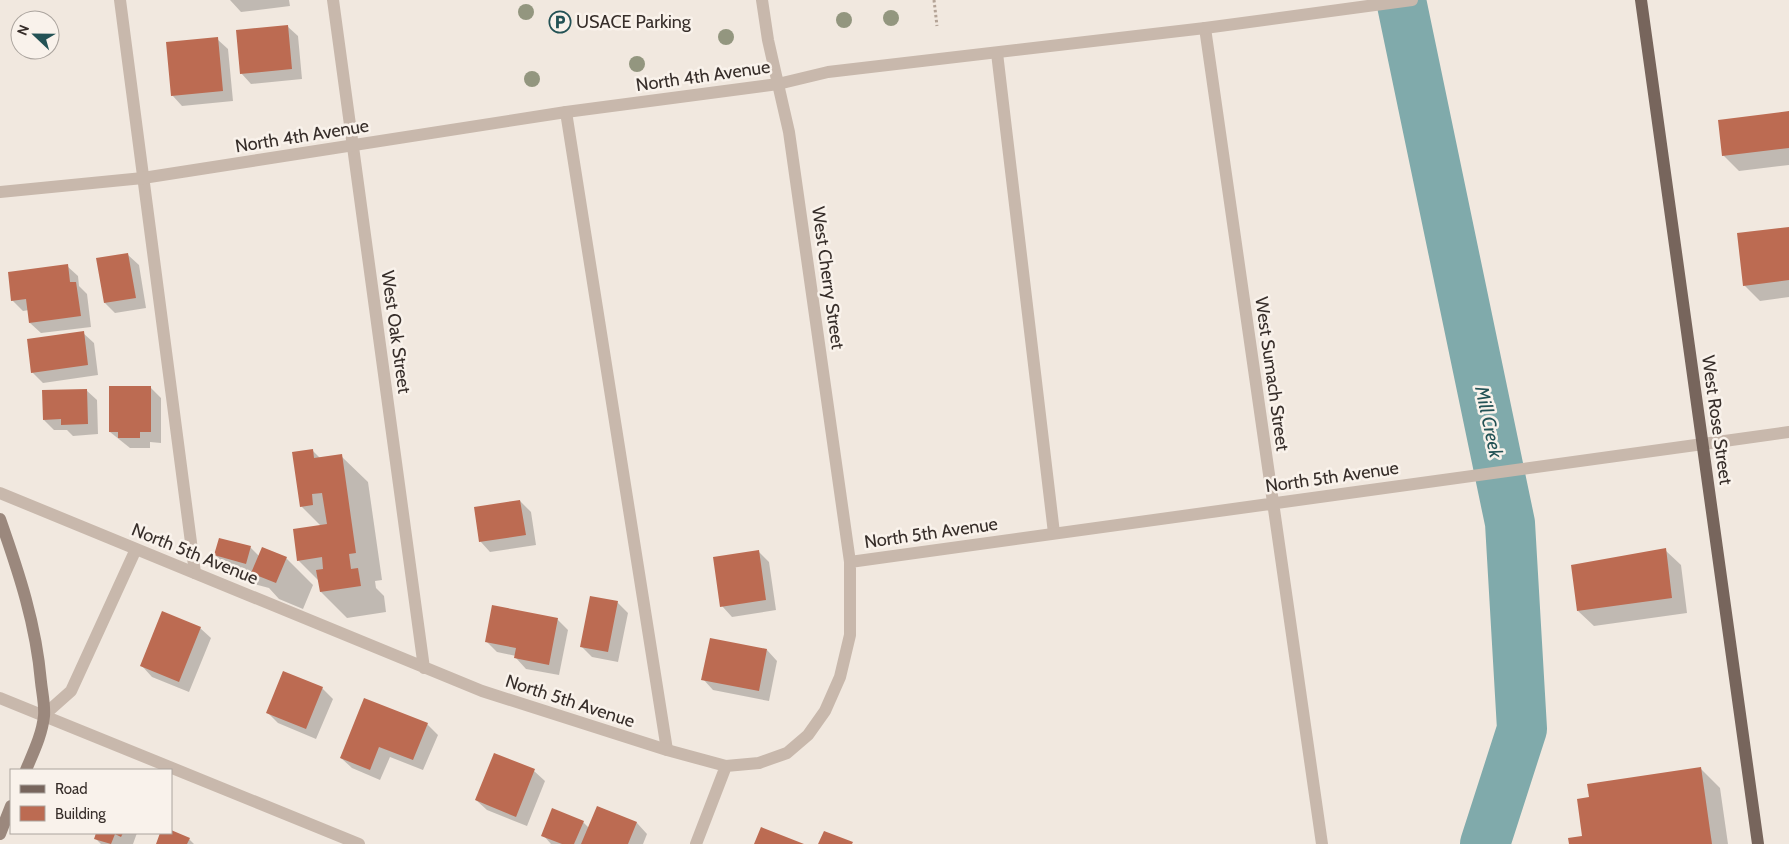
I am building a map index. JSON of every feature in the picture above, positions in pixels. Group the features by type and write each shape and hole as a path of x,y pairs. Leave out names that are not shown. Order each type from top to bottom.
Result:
{"main road":[{"name":"West Rose Street","path":"1641,0 1758,844"},
{"path":"0,519 22,582 34,631 44,716 38,740 26,769"},
{"path":"0,834 10,809"}],"street":[{"path":"120,0 195,574"},
{"name":"West Oak Street","path":"333,0 424,668"},
{"name":"West Cherry Street","path":"762,0 772,65 784,105 791,142 850,562"},
{"name":"North 4th Avenue","path":"0,192 142,178 566,112 778,84 828,72 1206,28 1412,0"},
{"name":"West Sumach Street","path":"1206,28 1322,844"},
{"path":"997,53 1054,533"},
{"path":"566,112 667,750"},
{"name":"North 5th Avenue","path":"0,492 482,691 667,750 726,766 759,763 787,753 808,735 825,711 840,677 850,635 850,562 1789,432"},
{"path":"44,716 71,691 136,549"},
{"path":"0,698 359,844"},
{"path":"696,844 726,766"}],"path":[{"path":"934,0 938,26"}],"building":[{"path":"288,25 292,69 240,74 236,30"},
{"path":"218,37 223,91 171,96 166,42"},
{"path":"1789,111 1789,148 1722,156 1718,120"},
{"path":"1789,227 1789,280 1743,286 1737,233"},
{"path":"128,253 136,298 104,303 96,258"},
{"path":"68,264 70,282 76,282 81,316 29,323 26,299 11,301 8,272"},
{"path":"84,331 88,365 31,373 27,339"},
{"path":"109,386 151,386 151,432 140,432 140,438 118,438 118,432 109,432"},
{"path":"87,389 88,424 61,425 61,419 43,420 42,390"},
{"path":"313,449 314,458 342,454 356,553 349,554 351,569 358,568 361,586 320,592 316,570 323,569 322,557 297,561 293,529 327,524 322,493 312,494 313,505 300,507 292,452"},
{"path":"520,500 526,535 479,542 474,507"},
{"path":"219,538 251,546 246,564 214,555"},
{"path":"262,547 287,557 276,583 251,573"},
{"path":"1666,548 1672,598 1577,611 1571,565"},
{"path":"759,550 766,600 720,607 713,557"},
{"path":"590,596 618,601 608,652 580,647"},
{"path":"492,605 558,618 549,665 514,658 516,648 485,642"},
{"path":"162,611 201,627 179,682 140,666"},
{"path":"710,638 767,649 759,691 701,680"},
{"path":"283,671 323,687 306,729 266,713"},
{"path":"364,698 428,723 413,760 379,747 370,770 340,758"},
{"path":"494,753 535,769 516,817 475,800"},
{"path":"1701,767 1712,844 1569,844 1568,838 1582,836 1577,799 1589,797 1587,784"},
{"path":"597,806 637,822 628,844 581,844"},
{"path":"552,808 584,821 574,844 562,844 541,836"},
{"path":"761,827 804,844 754,844"},
{"path":"172,830 190,838 187,844 156,844 160,834 172,834"},
{"path":"824,831 853,842 852,844 818,844"},
{"path":"96,834 115,834 111,844 94,839"}],"waterway":[{"name":"Mill Creek","path":"1401,0 1510,523 1522,729 1485,844"}],"place":[{"name":"USACE Parking","path":"560,22"}]}
